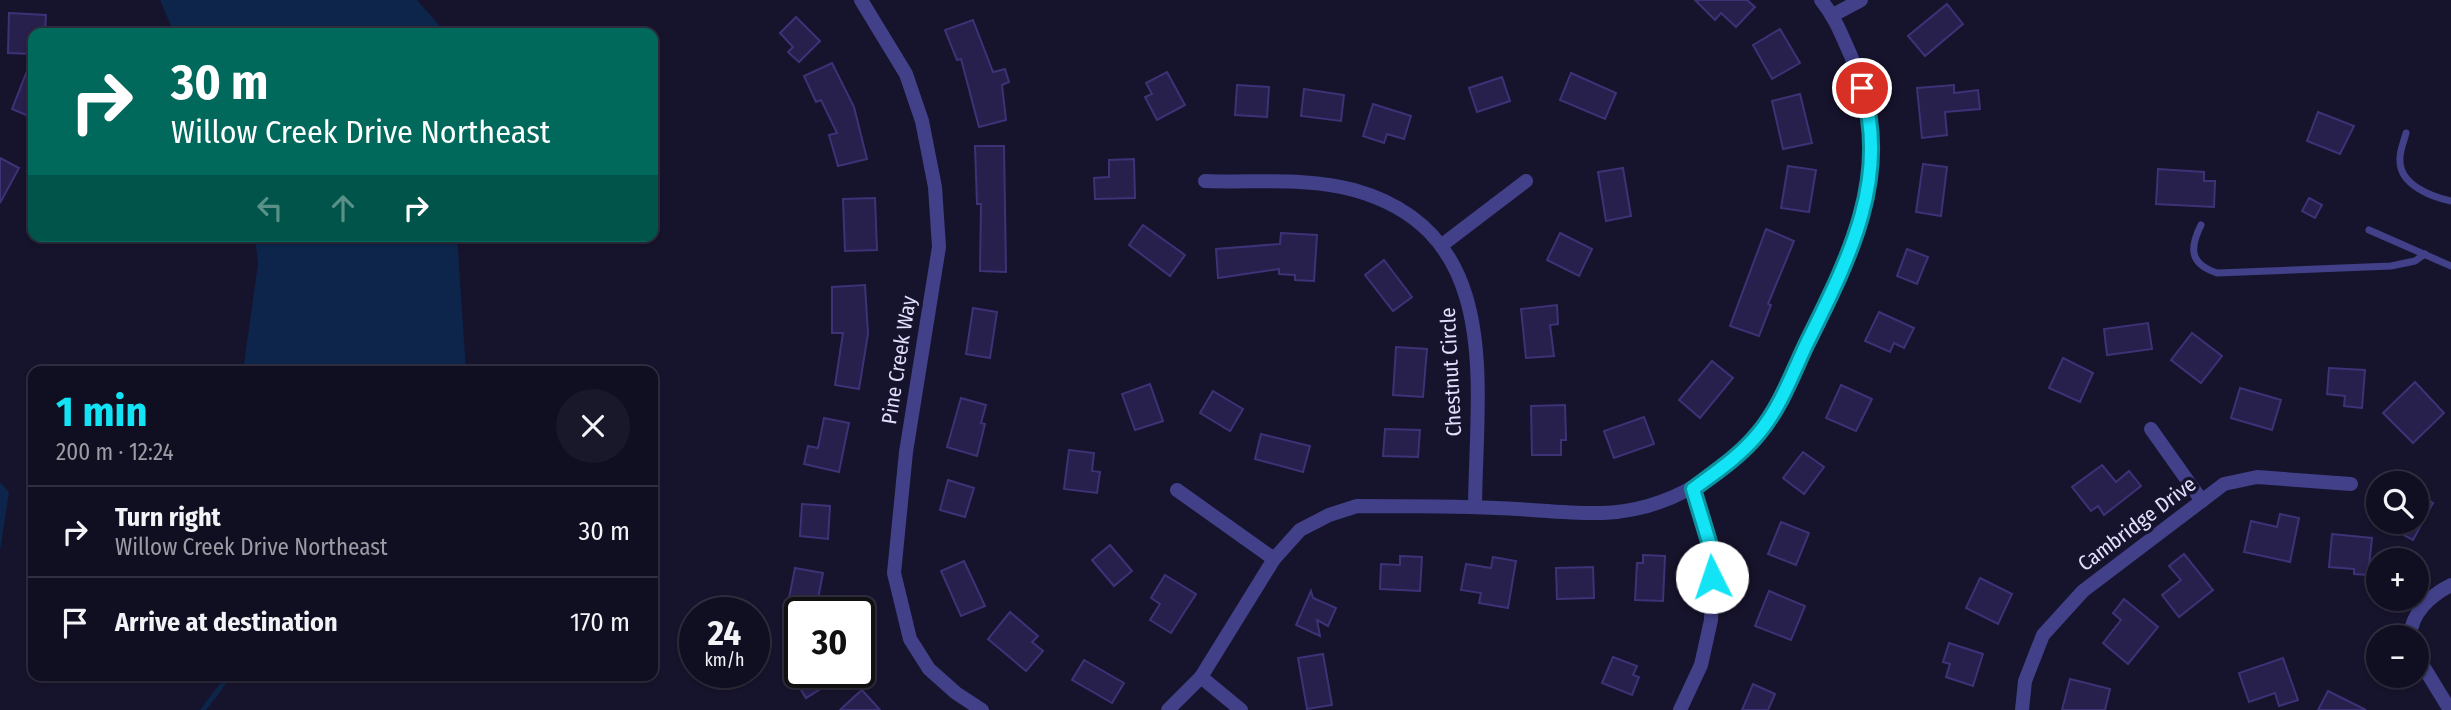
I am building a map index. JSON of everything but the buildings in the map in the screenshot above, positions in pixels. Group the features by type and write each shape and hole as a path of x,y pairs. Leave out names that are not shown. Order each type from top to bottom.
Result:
{"street":[{"name":"Pine Creek Way","path":"861,0 906,74 922,121 935,187 939,247 906,452 894,573 910,639 916,649 929,669 982,710"},
{"path":"1168,710 1201,677 1274,559 1300,530 1329,515 1357,506 1475,507 1604,513 1668,499 1693,489 1729,463 1773,415 1859,229 1870,181 1869,110 1856,66 1833,15 1821,0"},
{"path":"1833,15 1861,0"},
{"name":"Chestnut Circle","path":"1205,181 1317,184 1354,190 1392,205 1424,227 1442,245 1460,273 1470,302 1475,365 1475,507"},
{"path":"1442,245 1526,181"},
{"path":"2151,429 2202,501"},
{"name":"Cambridge Drive","path":"2022,710 2025,681 2043,635 2083,591 2224,484 2258,477 2351,484"},
{"path":"1680,710 1701,665 1711,621 1713,555 1693,489"},
{"path":"1177,490 1274,559"},
{"path":"2415,625 2425,603 2451,585"},
{"path":"2429,676 2450,710"},
{"path":"1201,677 1241,710"}],"lane":[{"path":"2406,133 2399,162 2406,177 2418,188 2451,201"},
{"path":"2201,225 2192,247 2192,255 2204,269 2217,273 2390,266 2416,261 2426,254"},
{"path":"2369,230 2451,266"}],"water":[{"path":"160,0 417,0 442,28 172,28"},
{"path":"256,242 457,242 466,366 244,366 258,264"},
{"path":"0,482 9,492 0,551"}],"waterway":[{"path":"203,710 225,681"}],"route":[{"path":"1712,577 1713,555 1693,489 1729,463 1757,436 1773,415 1841,273 1859,229 1870,181 1872,149 1869,110 1862,88"}]}
